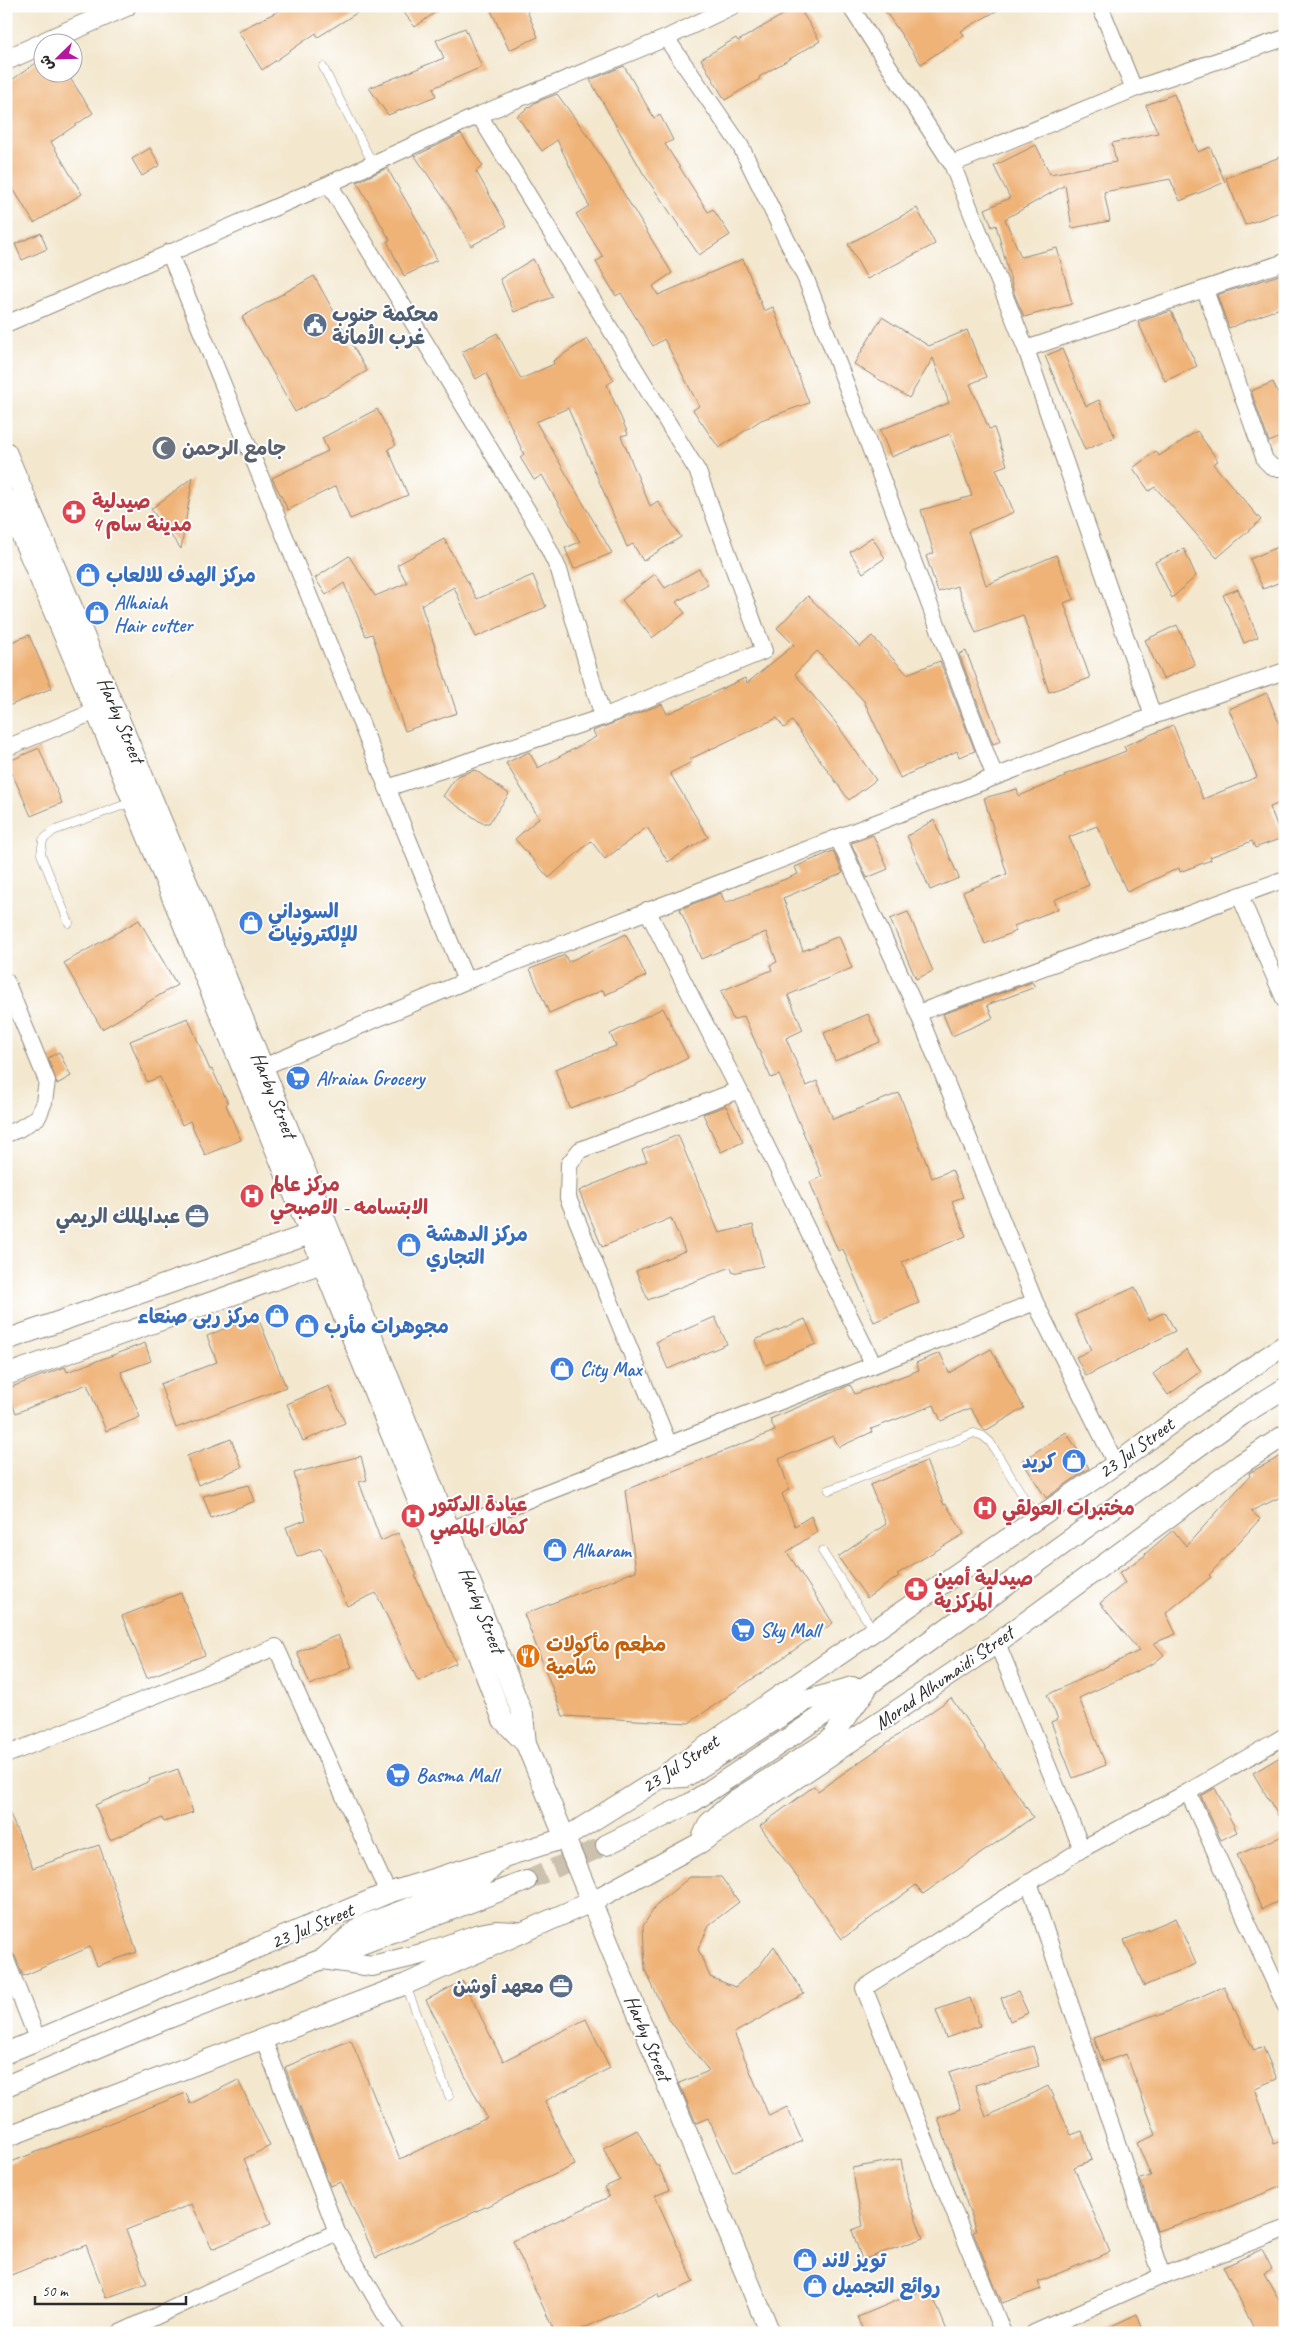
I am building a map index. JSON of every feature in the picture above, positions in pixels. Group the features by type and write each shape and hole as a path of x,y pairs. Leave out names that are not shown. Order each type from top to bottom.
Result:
{"street":[{"path":"68,32 126,6"},
{"path":"6,324 329,184 479,116 666,38 733,6"},
{"path":"850,6 952,164 1026,349 1153,716"},
{"path":"1100,6 1134,89"},
{"path":"666,38 740,145 806,279 995,777"},
{"path":"952,164 1134,89 1285,38"},
{"path":"6,60 32,48"},
{"path":"387,788 603,717 764,651 698,472 479,116"},
{"path":"329,184 541,533 559,570 603,717"},
{"path":"169,252 466,981"},
{"path":"1026,349 1285,262"},
{"path":"1205,290 1265,460 1273,468 1285,468"},
{"name":"Harby Street","path":"6,452 123,724 263,1067 523,1715 526,1744 770,2333"},
{"name":"Harby Street","path":"6,499 96,711 322,1263 433,1538 503,1720 526,1744"},
{"path":"263,1067 466,981 647,910 1153,716 1285,671"},
{"path":"6,748 96,711"},
{"path":"838,838 918,1013 1035,1302 1116,1464"},
{"path":"918,1013 1285,879"},
{"path":"1240,896 1284,999"},
{"path":"647,910 739,1090 873,1364"},
{"path":"6,981 47,1081 44,1102 38,1117 19,1129 6,1134"},
{"path":"669,1445 568,1198 569,1164 580,1150 739,1090"},
{"path":"6,1340 310,1234"},
{"path":"6,1375 322,1263"},
{"path":"450,1530 1035,1302"},
{"name":"23 Jul Street","path":"6,2054 388,1893 564,1838 659,1779 1116,1464 1234,1379 1285,1345"},
{"path":"1234,1379 1255,1377 1285,1361"},
{"path":"606,1845 690,1803 874,1681 1242,1415 1285,1388"},
{"name":"Morad Alhumaidi Street","path":"591,1902 700,1843 997,1643 1241,1464 1285,1435"},
{"path":"997,1643 1082,1849"},
{"path":"6,1755 276,1647 388,1893"},
{"path":"659,1779 685,1777 805,1701 874,1681"},
{"path":"700,1843 709,1823 719,1812 830,1740 874,1681"},
{"path":"1003,2333 864,1988 1082,1849 1188,1792 1285,1736"},
{"path":"1188,1792 1285,2005"},
{"path":"323,1959 361,1926 478,1882 502,1857"},
{"path":"6,2086 161,2021 526,1881"},
{"path":"1028,1882 1162,2276"},
{"path":"6,2138 406,1984 591,1902"},
{"path":"323,1959 372,1966 426,1953 479,1934 496,1931 522,1933"},
{"path":"6,1960 38,2041"},
{"path":"264,2038 338,2232 396,2333"},
{"path":"1034,2333 1162,2276 1285,2229"},
{"path":"120,2333 338,2232"}],"lane":[{"path":"323,67 373,164"},
{"path":"69,923 41,854 43,840 53,831 133,802"},
{"path":"829,1490 974,1433 990,1442 1037,1518"},
{"path":"822,1551 874,1630"},
{"path":"406,1984 449,2096"}],"building":[{"path":"289,6 368,6 318,37 316,33 262,70 238,31"},
{"path":"399,6 444,6 415,27"},
{"path":"489,6 525,6 538,37 509,50"},
{"path":"798,6 820,41 759,77 760,79 725,100 701,59 736,38 738,41"},
{"path":"882,6 1005,6 961,31 964,35 921,64"},
{"path":"465,28 482,67 433,88 436,96 388,115 369,88 444,58 436,40"},
{"path":"32,66 32,82 73,82 93,113 51,142 82,194 34,223 6,177 6,84"},
{"path":"624,66 654,118 660,115 673,140 665,144 708,212 713,209 730,235 699,255 643,173 590,80"},
{"path":"557,94 593,143 672,273 653,286 658,295 743,259 764,311 773,307 809,403 761,420 719,448 693,410 699,406 664,339 653,346 621,293 616,296 596,262 603,257 576,214 589,206 557,140 542,151 517,116 536,102"},
{"path":"1174,94 1198,152 1210,147 1225,182 1180,201 1170,179 1104,192 1110,221 1072,228 1065,185 1005,219 1021,257 1057,248 1072,304 1024,317 1014,293 996,225 992,227 985,209 1010,198 994,166 1036,145 1050,174 1116,162 1112,143 1158,133 1146,105"},
{"path":"461,134 483,166 476,171 507,226 471,246 448,204 415,156"},
{"path":"150,148 160,165 142,176 132,159"},
{"path":"1285,155 1285,210 1245,225 1226,178"},
{"path":"387,168 420,225 437,260 404,276 387,241 390,240 357,182"},
{"path":"917,208 935,244 867,279 848,244"},
{"path":"41,233 47,249 22,260 15,244"},
{"path":"533,259 553,297 514,312 500,279"},
{"path":"1285,273 1285,306 1229,328 1217,295"},
{"path":"314,276 367,371 295,412 242,317"},
{"path":"1171,311 1197,366 1165,381 1138,322"},
{"path":"882,317 929,346 967,330 986,377 970,384 989,429 994,428 1007,465 996,469 1014,512 968,531 986,585 1056,555 1074,599 1064,603 1090,678 1049,692 1023,615 976,633 957,586 938,592 926,556 934,553 921,510 972,496 950,434 891,457 880,430 949,403 933,358 909,398 854,364"},
{"path":"497,333 521,379 554,364 553,361 587,339 614,380 607,385 628,434 621,436 650,506 658,501 681,537 643,561 633,544 627,547 568,408 536,422 612,553 574,569 565,548 580,542 542,475 534,480 520,457 524,454 486,373 476,379 462,352"},
{"path":"1062,349 1086,406 1099,400 1115,437 1085,450 1045,356"},
{"path":"1273,382 1285,410 1285,435 1269,442 1251,391"},
{"path":"377,409 396,445 388,449 408,495 350,519 336,486 288,510 272,478 328,451 322,438"},
{"path":"1197,431 1218,461 1213,464 1261,520 1217,558 1155,487 1149,491 1133,468 1156,451 1159,456"},
{"path":"193,477 181,549 151,509"},
{"path":"872,537 885,558 863,573 850,552"},
{"path":"444,539 477,599 533,575 546,607 476,637 454,587 421,605 457,713 405,731 372,634 366,636 344,583 326,595 315,578 349,556 375,596 407,583 397,565"},
{"path":"1278,547 1285,562 1285,580 1263,589 1250,559"},
{"path":"1184,549 1196,576 1172,598 1155,562"},
{"path":"699,569 708,584 676,602 685,613 652,638 622,600 655,574 665,588"},
{"path":"1238,589 1258,637 1244,643 1223,595"},
{"path":"808,596 860,647 872,636 907,674 940,661 975,751 959,757 957,751 900,778 864,701 817,651 795,674 836,723 876,780 849,800 792,721 784,728 777,718 690,759 692,762 670,773 708,837 668,862 647,827 605,859 591,841 549,878 515,839 539,818 506,763 529,752 538,768 596,737 593,731 662,704 667,714 745,678 747,683 794,645 777,628"},
{"path":"1177,625 1195,665 1163,679 1145,640"},
{"path":"29,635 52,688 6,707 6,644"},
{"path":"966,651 1001,741 993,744 959,654"},
{"path":"1267,693 1285,738 1285,801 1270,807 1282,838 1255,848 1252,841 1210,857 1211,860 1180,872 1179,868 1127,892 1097,826 1069,837 1089,885 1054,900 1058,909 1014,926 1016,931 985,944 963,892 1007,874 984,798 1017,789 1019,796 1065,777 1064,775 1126,751 1124,746 1173,725 1203,799 1257,777 1229,709"},
{"path":"39,748 62,803 31,816 7,762"},
{"path":"475,770 509,794 489,823 482,823 443,796 457,776"},
{"path":"934,820 959,878 930,890 907,836"},
{"path":"873,835 888,869 867,878 851,843"},
{"path":"833,851 843,873 783,898 803,951 839,936 852,968 788,995 803,1030 786,1038 806,1086 817,1081 833,1119 899,1093 932,1178 952,1170 963,1197 952,1201 966,1236 902,1262 919,1303 874,1322 843,1249 838,1251 810,1182 822,1177 779,1075 771,1078 744,1016 733,1020 721,991 772,970 770,965 777,962 766,932 701,959 680,909 721,893 725,903 798,874 795,867"},
{"path":"908,912 933,971 916,979 890,919"},
{"path":"139,920 177,985 102,1029 64,963"},
{"path":"626,934 646,976 605,995 603,990 549,1013 530,969 565,955 568,962"},
{"path":"1032,982 1035,987 987,1005 993,1018 952,1036 943,1014"},
{"path":"663,1008 688,1058 635,1085 570,1108 555,1069 616,1046 610,1034"},
{"path":"868,1014 880,1042 835,1061 824,1033"},
{"path":"188,1018 210,1070 212,1069 228,1103 226,1105 241,1140 205,1155 190,1121 182,1125 160,1077 147,1082 130,1041"},
{"path":"59,1052 71,1076 57,1084 48,1058"},
{"path":"726,1106 743,1142 721,1152 703,1114"},
{"path":"678,1135 719,1233 753,1225 763,1266 733,1273 731,1267 648,1300 636,1271 685,1251 671,1218 602,1247 579,1191 647,1161 642,1150"},
{"path":"1135,1287 1149,1320 1165,1312 1175,1331 1086,1376 1076,1357 1091,1350 1075,1315"},
{"path":"257,1315 286,1387 176,1428 160,1384 217,1362 207,1336"},
{"path":"715,1317 727,1344 668,1369 656,1342"},
{"path":"805,1319 816,1344 766,1365 755,1340"},
{"path":"145,1343 151,1361 121,1372 140,1417 106,1431 87,1384 16,1413 6,1389 65,1367 67,1372"},
{"path":"991,1349 1024,1408 985,1431 970,1408 941,1421 934,1405 871,1429 872,1432 839,1447 833,1436 779,1459 789,1489 782,1494 795,1526 811,1516 817,1532 787,1552 833,1623 689,1723 563,1716 524,1614 636,1571 625,1490 775,1431 770,1419 850,1385 855,1394 919,1370 916,1363 940,1353 949,1373"},
{"path":"1186,1350 1201,1371 1168,1395 1153,1374"},
{"path":"329,1386 345,1423 303,1441 287,1404"},
{"path":"1066,1432 1089,1468 1046,1498 1022,1461"},
{"path":"231,1439 242,1467 198,1485 187,1456"},
{"path":"1285,1454 1285,1495 1251,1511 1260,1519 1209,1575 1211,1577 1166,1613 1176,1634 1154,1643 1164,1655 1154,1663 1079,1698 1106,1765 1073,1778 1051,1722 1058,1719 1047,1695 1139,1651 1100,1603 1125,1583 1119,1573 1146,1555 1173,1530 1186,1546 1250,1476 1249,1473"},
{"path":"361,1456 367,1480 359,1482 381,1541 398,1533 417,1575 415,1576 456,1663 418,1681 376,1593 347,1606 321,1548 297,1557 286,1527 306,1520 294,1473"},
{"path":"926,1461 944,1505 946,1504 964,1534 897,1574 899,1576 867,1598 838,1557 886,1524 870,1485"},
{"path":"249,1485 255,1501 211,1518 203,1496"},
{"path":"181,1593 205,1655 147,1678 122,1616"},
{"path":"338,1635 352,1667 310,1685 297,1652"},
{"path":"951,1698 1033,1817 923,1894 916,1885 842,1939 760,1826 814,1786 818,1791"},
{"path":"1285,1754 1285,1827 1253,1773"},
{"path":"178,1769 193,1812 164,1822 162,1818 110,1840 95,1805 150,1781 149,1779"},
{"path":"1215,1788 1237,1832 1221,1840 1201,1796"},
{"path":"6,1805 33,1868 99,1845 137,1952 97,1966 90,1947 23,1976 15,1956 9,1951 6,1943"},
{"path":"1285,1835 1285,1898 1262,1909 1237,1855"},
{"path":"690,1877 721,1877 739,1902 710,1924 698,1949 710,1977 735,1987 760,1965 774,1946 804,1994 734,2033 769,2116 787,2107 802,2141 733,2172 708,2118 696,2123 679,2083 709,2071 668,2018 645,1970 643,1926 657,1904"},
{"path":"1176,1918 1196,1964 1144,1986 1124,1940"},
{"path":"463,1981 503,2061 586,2019 610,2068 545,2101 575,2165 376,2258 341,2182 330,2186 285,2067 351,2040 400,2159 487,2118 426,2000"},
{"path":"1224,1986 1254,2051 1263,2047 1277,2079 1255,2088 1274,2144 1285,2140 1285,2185 1214,2213 1157,2231 1140,2179 1151,2176 1137,2143 1156,2135 1126,2054 1103,2062 1094,2038 1157,2014 1158,2016"},
{"path":"1018,1991 1028,2013 1010,2021 1001,1998"},
{"path":"970,1998 980,2026 946,2038 936,2010"},
{"path":"1033,2046 1039,2066 975,2085 986,2117 1048,2086 1071,2135 1082,2131 1092,2160 1074,2167 1110,2252 1038,2282 1041,2289 1002,2303 973,2232 976,2231 938,2118 961,2109 949,2072"},
{"path":"238,2080 270,2146 244,2159 271,2224 212,2249 192,2204 126,2230 147,2283 106,2298 86,2245 6,2277 6,2164 186,2093 190,2104"},
{"path":"637,2130 656,2165 658,2165 669,2190 655,2196 694,2282 659,2298 658,2294 573,2333 555,2333 513,2241 609,2197 605,2187 620,2180 603,2148"},
{"path":"901,2159 907,2194 923,2238 862,2260 852,2230 863,2226 852,2168"},
{"path":"1262,2249 1272,2269 1264,2273 1285,2311 1285,2327 1274,2333 1256,2333 1224,2267"},
{"path":"929,2287 948,2333 865,2333 858,2317"},
{"path":"1137,2314 1144,2333 1097,2333"}],"tunnel":[{"path":"526,1881 606,1845"}],"place":[{"name":"محكمة جنوب غرب الأمانة","path":"315,325"},
{"name":"جامع الرحمن","path":"164,448"},
{"name":"صيدلية مدينة سام 4","path":"74,512"},
{"name":"مركز الهدف للالعاب","path":"88,575"},
{"name":"Alhaiah Hair cutter","path":"97,613"},
{"name":"السوداني للإلكترونيات","path":"251,923"},
{"name":"Alraian Grocery","path":"298,1078"},
{"name":"مركز عالم الابتسامه - الاصبحي","path":"252,1196"},
{"name":"عبدالملك الريمي","path":"197,1216"},
{"name":"مركز الدهشة التجاري","path":"409,1245"},
{"name":"مركز ربى صنعاء","path":"277,1316"},
{"name":"مجوهرات مأرب","path":"307,1326"},
{"name":"City Max","path":"562,1369"},
{"name":"كريد","path":"1074,1461"},
{"name":"مختبرات العولقي","path":"985,1508"},
{"name":"عيادة الدكتور كمال الملصي","path":"413,1516"},
{"name":"Alharam","path":"555,1550"},
{"name":"صيدلية أمين المركزية","path":"916,1589"},
{"name":"Sky Mall","path":"743,1630"},
{"name":"مطعم مأكولات شامية","path":"528,1656"},
{"name":"Basma Mall","path":"398,1775"},
{"name":"معهد أوشن","path":"561,1986"},
{"name":"تويز لاند","path":"805,2260"},
{"name":"روائع التجميل","path":"815,2286"}]}
